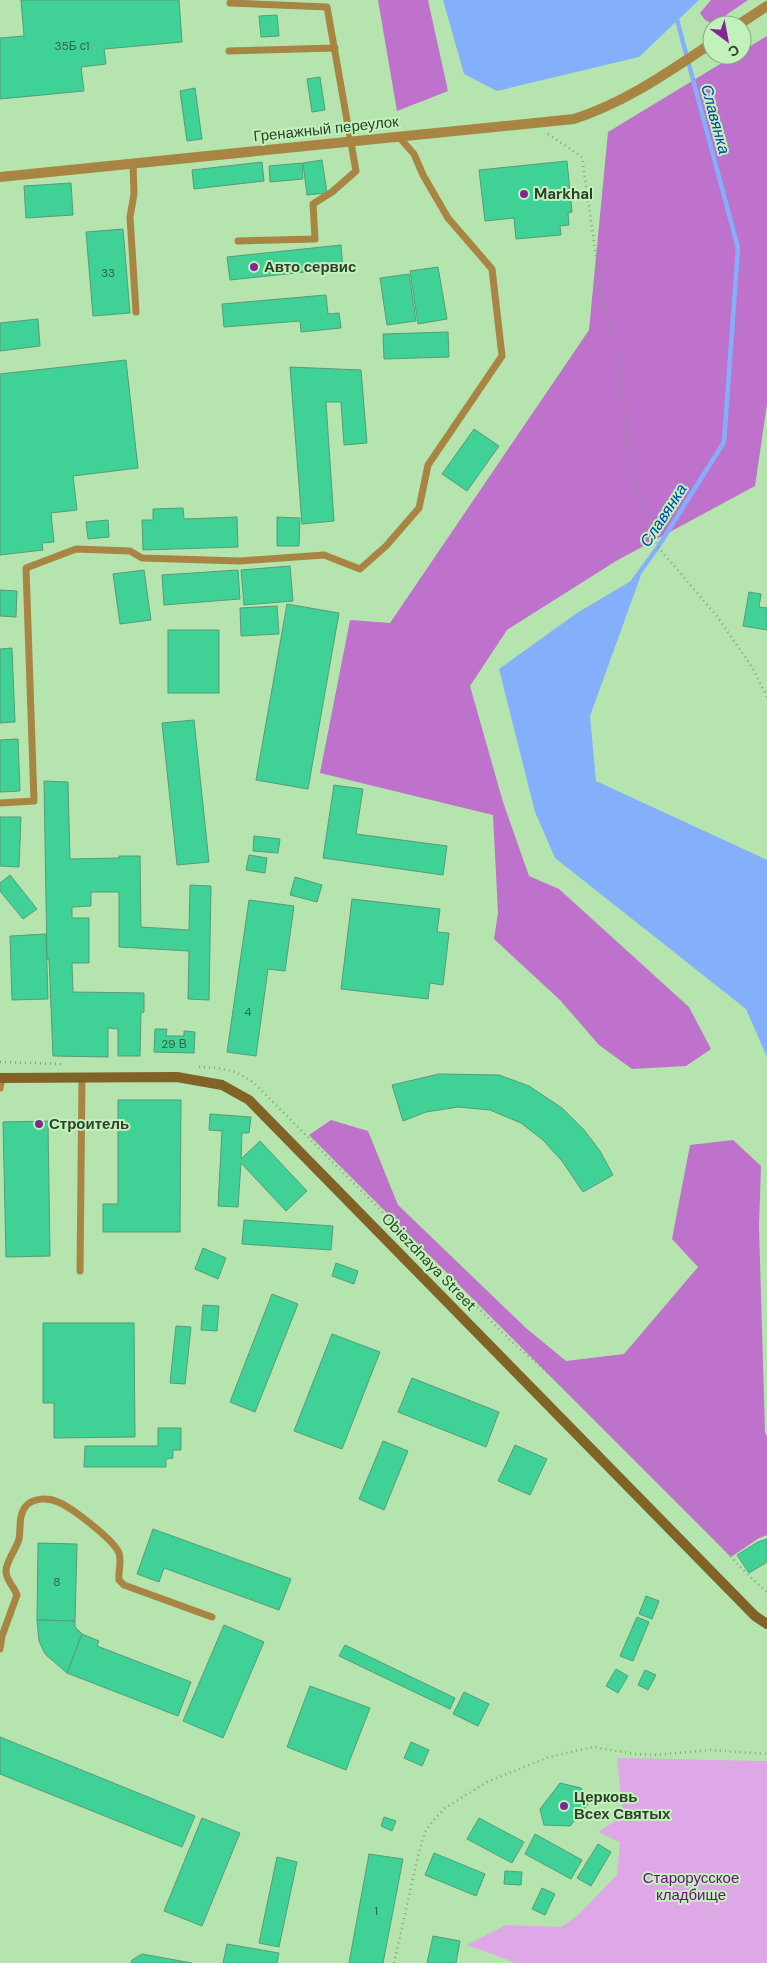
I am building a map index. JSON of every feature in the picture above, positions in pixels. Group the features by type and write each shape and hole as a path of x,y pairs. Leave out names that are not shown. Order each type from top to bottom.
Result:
{"main road":[{"name":"Obiezdnaya Street","path":"1,1081 82,1077 176,1077 222,1085 249,1100 755,1616 767,1624"}],"street":[{"path":"752,16 767,6"},
{"name":"Гренажный переулок","path":"0,177 574,119 616,103 648,86 702,50"}],"lane":[{"path":"230,2 327,7 356,171 332,192 313,204 314,239 238,241"},
{"path":"229,51 335,48"},
{"path":"0,803 34,801 26,568 76,549 130,551 142,558 240,561 324,555 360,569 386,546 419,508 428,465 502,356 492,268 448,218 422,175 414,154 398,136"},
{"path":"133,164 134,194 130,217 136,312"},
{"path":"80,1271 82,1077"},
{"path":"0,1650 2,1636 16,1595 16,1590 7,1579 5,1569 19,1538 21,1514 25,1507 33,1501 43,1499 57,1501 111,1541 120,1554 119,1580 124,1585 212,1617"}],"path":[{"path":"534,124 582,157 601,292 616,344 633,478 658,547 716,615 752,667 767,697"},
{"path":"218,1068 236,1072 254,1083 514,1344 560,1382 662,1482 745,1572 767,1592"},
{"path":"394,1963 418,1856 426,1832 432,1822 445,1808 487,1782 549,1757 593,1746 635,1754 654,1755 710,1750 767,1754"}],"green space":[{"name":"Старорусское кладбище","path":"617,1758 767,1761 767,1963 516,1963 467,1945 506,1925 561,1927 577,1916 617,1875 620,1842 598,1832 623,1816"}],"shaded area":[{"path":"378,0 428,0 448,91 397,111"},
{"path":"711,0 748,0 726,15 702,16 700,13"},
{"path":"767,36 767,404 755,486 616,561 507,630 470,686 503,802 529,876 559,889 689,1007 711,1049 686,1066 632,1069 599,1045 560,1000 494,939 498,913 493,815 320,773 350,620 390,623 589,330 608,132 719,65 752,65 752,45"},
{"path":"331,1120 368,1131 398,1205 526,1328 566,1361 624,1354 698,1267 672,1239 690,1145 733,1140 761,1166 759,1227 765,1432 767,1437 767,1535 759,1538 731,1557 309,1135"}],"water":[{"path":"443,0 699,0 639,57 497,91 464,74"},
{"path":"641,575 590,716 596,781 767,860 767,1057 746,1009 555,858 535,812 499,669 577,613"}],"building":[{"path":"21,0 179,0 182,42 104,49 106,64 81,67 84,91 0,99 0,38 24,36"},
{"path":"277,15 279,36 261,37 259,16"},
{"path":"320,77 325,110 312,112 307,79"},
{"path":"195,88 202,139 187,141 180,91"},
{"path":"322,160 327,193 307,195 303,163"},
{"path":"567,161 572,212 568,213 569,225 560,226 561,235 516,239 514,218 485,221 479,170"},
{"path":"262,162 264,181 194,189 192,170"},
{"path":"302,163 303,179 270,182 269,166"},
{"path":"71,183 73,215 26,218 24,186"},
{"path":"123,229 130,313 93,316 86,232"},
{"path":"341,245 343,268 230,280 227,257"},
{"path":"438,267 447,319 418,324 410,271"},
{"path":"409,274 416,321 387,325 380,278"},
{"path":"326,295 328,314 339,313 341,328 301,332 300,321 224,327 222,304"},
{"path":"38,319 40,346 0,351 0,323"},
{"path":"448,332 449,357 384,359 383,334"},
{"path":"126,360 138,468 73,476 77,510 51,513 54,542 42,543 43,550 0,555 0,374"},
{"path":"290,367 361,370 367,443 344,445 341,402 326,402 334,521 302,524"},
{"path":"474,429 499,446 467,491 442,474"},
{"path":"183,508 184,519 237,517 238,547 143,550 142,520 153,520 153,509"},
{"path":"277,517 300,518 299,546 277,546"},
{"path":"108,520 109,537 88,539 86,522"},
{"path":"290,566 293,601 244,605 241,570"},
{"path":"144,570 151,620 120,624 113,574"},
{"path":"238,570 240,599 164,605 162,575"},
{"path":"0,590 17,591 16,617 0,616"},
{"path":"749,592 761,594 759,607 767,608 767,630 743,626"},
{"path":"287,604 339,613 308,789 256,780"},
{"path":"277,606 279,634 241,636 240,608"},
{"path":"168,630 219,630 219,693 168,693"},
{"path":"12,648 15,722 0,723 0,649"},
{"path":"194,720 209,862 177,865 162,723"},
{"path":"18,739 20,791 0,792 0,740"},
{"path":"44,781 68,782 70,859 140,856 141,927 189,930 190,885 211,886 209,1000 188,999 189,951 119,947 119,892 91,892 91,906 72,907 72,918 89,918 89,963 72,963 73,992 144,993 144,1012 141,1013 140,1056 118,1056 118,1029 108,1028 108,1057 53,1056 49,959 47,959"},
{"path":"334,785 363,789 356,834 447,846 443,875 323,858"},
{"path":"0,817 21,817 19,867 0,866"},
{"path":"254,836 280,839 278,853 253,851"},
{"path":"249,855 267,858 265,873 246,870"},
{"path":"10,875 37,909 23,919 0,891 0,883"},
{"path":"295,877 322,885 317,902 290,895"},
{"path":"352,899 440,909 437,932 449,933 443,985 430,983 428,999 341,989"},
{"path":"249,900 294,906 285,971 268,969 256,1056 227,1052"},
{"path":"46,934 48,999 12,1000 10,936"},
{"path":"155,1029 167,1029 166,1036 184,1036 184,1031 195,1032 194,1053 154,1052"},
{"path":"439,1074 499,1075 529,1086 562,1108 584,1130 600,1151 613,1175 583,1192 562,1161 543,1140 521,1123 490,1110 458,1107 426,1112 403,1121 392,1085"},
{"path":"118,1100 181,1100 180,1232 103,1232 103,1204 118,1204"},
{"path":"210,1114 251,1117 249,1133 242,1133 241,1159 260,1141 307,1191 286,1211 241,1163 238,1207 218,1206 222,1131 209,1130"},
{"path":"48,1121 50,1256 6,1257 3,1122"},
{"path":"244,1220 333,1226 331,1250 242,1244"},
{"path":"203,1248 226,1258 218,1279 195,1269"},
{"path":"336,1263 358,1271 354,1284 332,1276"},
{"path":"272,1294 298,1304 255,1412 230,1402"},
{"path":"203,1305 219,1306 217,1331 201,1330"},
{"path":"43,1323 134,1323 135,1437 54,1438 54,1403 43,1403"},
{"path":"176,1326 191,1327 185,1384 170,1383"},
{"path":"332,1334 380,1352 342,1449 294,1431"},
{"path":"412,1378 499,1412 486,1447 398,1412"},
{"path":"158,1428 181,1428 181,1450 173,1450 173,1458 166,1459 166,1467 84,1467 85,1446 158,1446"},
{"path":"383,1441 408,1451 384,1510 359,1499"},
{"path":"515,1445 547,1459 530,1495 498,1481"},
{"path":"153,1529 291,1579 279,1610 164,1568 159,1582 137,1574"},
{"path":"767,1539 767,1562 749,1573 737,1555 758,1542"},
{"path":"38,1543 77,1544 75,1621 37,1620"},
{"path":"646,1596 659,1601 652,1619 639,1614"},
{"path":"637,1617 649,1622 633,1661 620,1656"},
{"path":"37,1620 75,1621 75,1627 82,1634 67,1673 45,1654 39,1641"},
{"path":"224,1625 264,1642 223,1738 183,1721"},
{"path":"82,1634 99,1641 97,1646 191,1682 178,1716 67,1673"},
{"path":"345,1645 455,1698 450,1709 339,1656"},
{"path":"616,1669 628,1676 618,1693 606,1686"},
{"path":"645,1670 656,1675 648,1690 638,1685"},
{"path":"310,1686 370,1708 346,1770 287,1747"},
{"path":"464,1692 489,1704 478,1726 453,1714"},
{"path":"0,1737 195,1816 182,1847 0,1774"},
{"path":"411,1742 429,1750 422,1766 404,1758"},
{"name":"Церковь Всех Святых","path":"560,1783 581,1788 589,1803 570,1826 544,1825 540,1809"},
{"path":"384,1817 396,1821 392,1831 381,1826"},
{"path":"202,1818 240,1833 202,1926 164,1911"},
{"path":"479,1818 524,1842 512,1863 467,1839"},
{"path":"535,1834 582,1860 571,1879 525,1854"},
{"path":"598,1844 611,1852 591,1886 577,1878"},
{"path":"434,1853 485,1874 476,1896 425,1875"},
{"path":"369,1854 403,1859 383,1963 349,1963"},
{"path":"277,1857 297,1862 279,1947 259,1943"},
{"path":"505,1871 522,1872 521,1885 504,1884"},
{"path":"542,1888 555,1894 545,1915 532,1909"},
{"path":"433,1936 460,1941 456,1963 427,1963"},
{"path":"227,1944 279,1953 277,1963 223,1963"},
{"path":"142,1954 192,1963 131,1963 132,1960"}],"waterway":[{"name":"Славянка","path":"631,584 658,547 724,442 738,248 676,16"}],"place":[{"name":"Markhal","path":"524,194"},
{"name":"Авто сервис","path":"254,267"},
{"name":"Строитель","path":"39,1124"},
{"name":"Церковь Всех Святых","path":"564,1806"}]}
